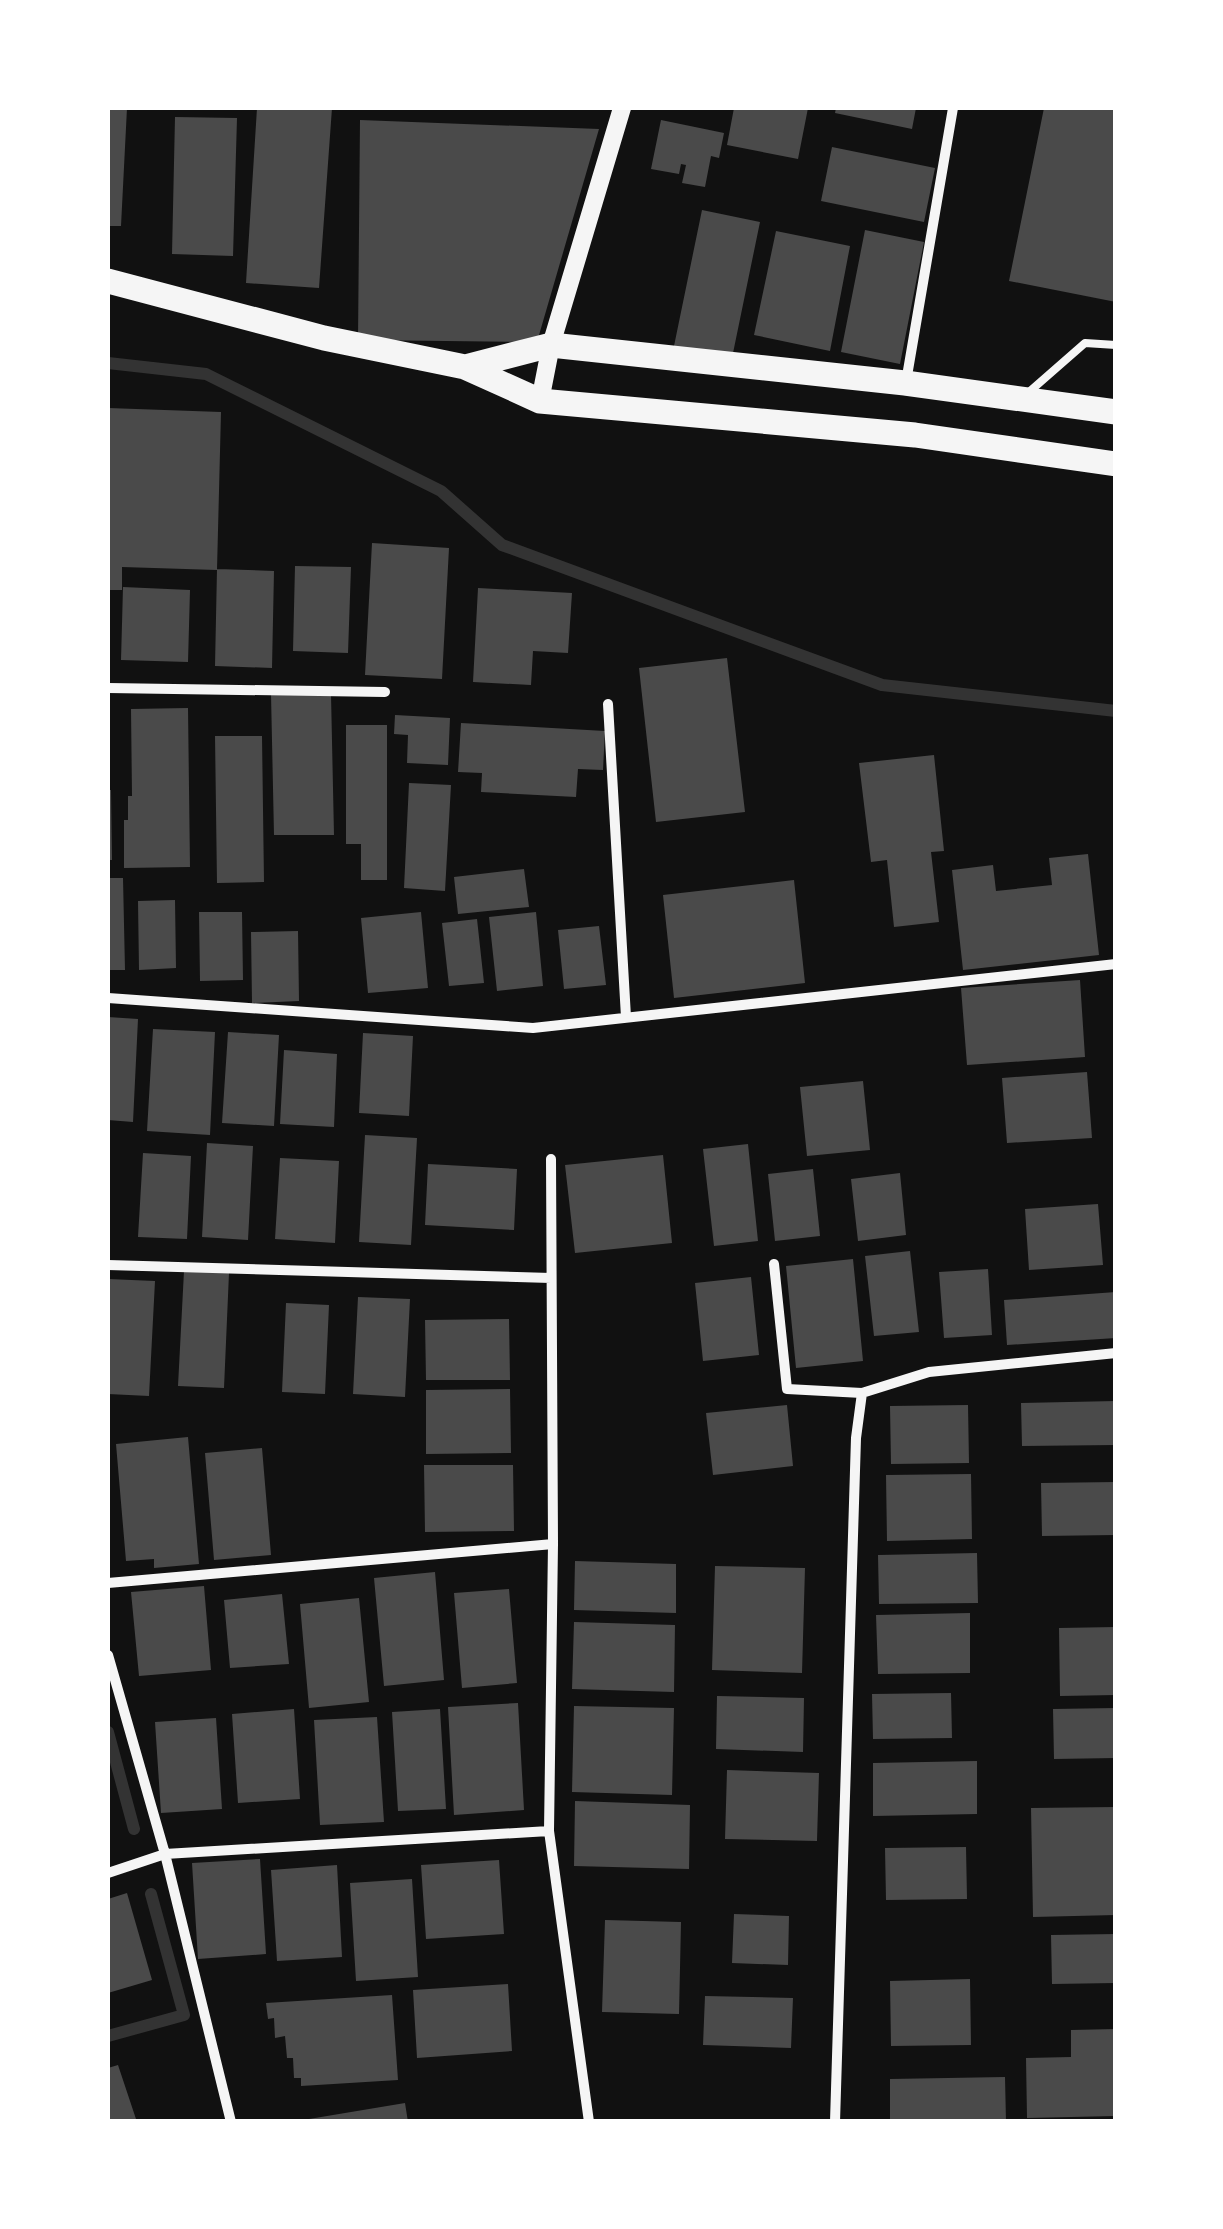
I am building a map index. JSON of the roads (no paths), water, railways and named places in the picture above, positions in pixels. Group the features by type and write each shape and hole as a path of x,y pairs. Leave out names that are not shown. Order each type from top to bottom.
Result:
{"main road":[{"path":"108,281 324,338 465,368 540,401 915,435 1116,464"},
{"path":"465,368 551,345 906,383 1116,412"}],"street":[{"path":"540,401 551,345 622,108"},
{"path":"906,383 953,108"},
{"path":"108,688 385,692"},
{"path":"608,704 626,1018"},
{"path":"108,998 533,1028 1116,964"},
{"path":"551,1159 553,1544 549,1831 589,2122"},
{"path":"774,1264 787,1388 862,1393 929,1372 1116,1353"},
{"path":"108,1265 551,1278"},
{"path":"835,2122 856,1458 862,1393"},
{"path":"108,1583 553,1544"},
{"path":"108,1655 165,1854 231,2122"},
{"path":"108,1874 165,1854 549,1831"}],"lane":[{"path":"1022,399 1085,344 1116,345"}],"waterway":[{"path":"108,363 206,374 441,491 502,545 882,685 1116,711"},
{"path":"108,1732 134,1829"},
{"path":"108,2036 184,2015 151,1894"}]}
